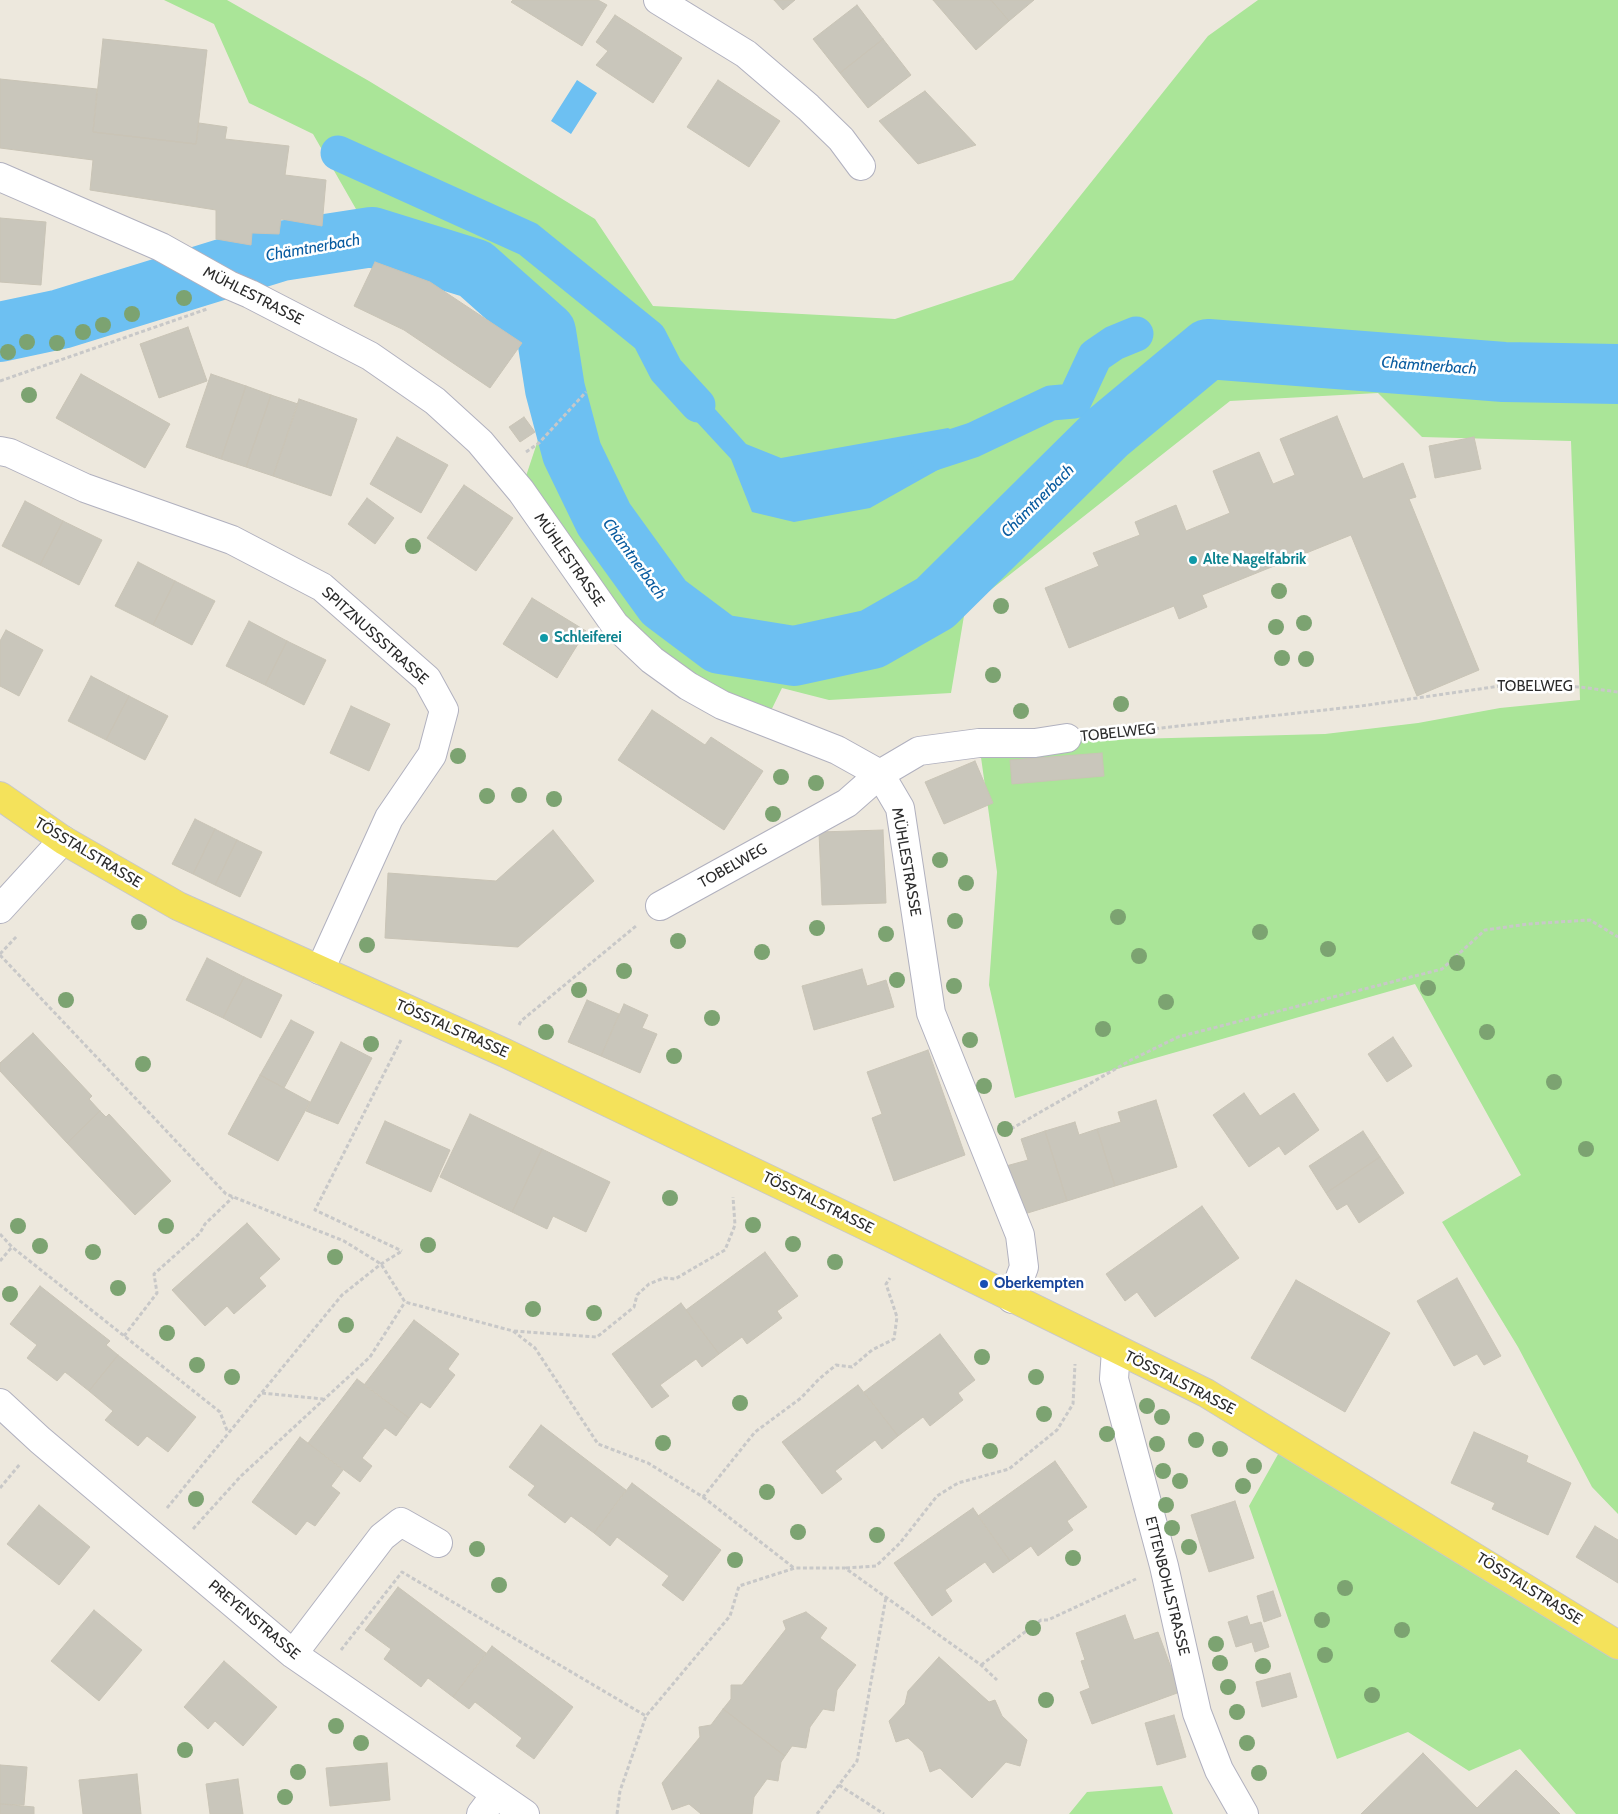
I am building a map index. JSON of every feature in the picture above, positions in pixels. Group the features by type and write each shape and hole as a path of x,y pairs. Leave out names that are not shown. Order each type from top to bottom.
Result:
{"main road":[{"name":"TÖSSTALSTRASSE","path":"0,796 63,840 178,906 505,1053 889,1237 1206,1394 1618,1644"}],"street":[{"path":"658,0 746,54 815,113 841,139 861,166"},
{"name":"MÜHLESTRASSE","path":"0,177 108,222 161,247 190,264 370,356 435,401 474,436 504,468 614,625 652,660 688,686 722,705 837,750 880,774 900,808 931,1014 1020,1235 1024,1267 1012,1299"},
{"name":"SPITZNUSSSTRASSE","path":"0,451 10,453 85,488 232,540 322,587 427,679 444,710 432,755 389,818 320,970"},
{"name":"TOBELWEG","path":"660,906 847,803 880,774 919,752 979,743 1035,743 1067,738"},
{"path":"0,908 63,840"},
{"name":"ETTENBOHLSTRASSE","path":"1116,1350 1114,1379 1164,1566 1197,1713 1219,1770 1244,1814"},
{"name":"PREYENSTRASSE","path":"0,1403 40,1440 293,1654 322,1674 489,1804 525,1814"},
{"path":"293,1654 382,1537 401,1522 438,1543"}],"path":[{"path":"0,381 240,290"},
{"path":"539,443 586,392"},
{"name":"TOBELWEG","path":"1067,738 1361,706 1507,685 1580,687 1618,692"},
{"path":"505,1053 521,1021 660,906"},
{"path":"991,1164 1006,1160 1003,1134 1131,1060 1178,1037 1442,969 1485,930 1528,924 1590,920 1618,937"},
{"path":"0,955 226,1194 344,1241 381,1264 404,1302 513,1331 596,1337 634,1307 637,1295 649,1284 664,1278 675,1279 725,1250 735,1225 733,1191"},
{"path":"148,1531 342,1295 381,1264 402,1251 315,1210 415,1013"},
{"path":"124,1336 157,1292 154,1274 200,1233 206,1224 233,1197"},
{"path":"0,1234 12,1247 220,1412 228,1433"},
{"path":"0,1261 12,1247"},
{"path":"703,1497 755,1432 801,1398 818,1379 836,1365 852,1367 872,1350 894,1339 897,1317 886,1284 890,1278"},
{"path":"172,1551 242,1476 370,1357 404,1302"},
{"path":"513,1331 535,1348 598,1444 648,1463 703,1497 795,1568"},
{"path":"618,1814 620,1791 646,1716 730,1616 739,1586 795,1568 876,1566 900,1543 937,1496 958,1483 1009,1469 1057,1430 1073,1404 1075,1362"},
{"path":"261,1393 324,1400"},
{"path":"981,1665 1041,1620 1048,1620 1164,1566"},
{"path":"845,1568 981,1665 997,1680"},
{"path":"322,1674 402,1572 646,1716"},
{"path":"817,1814 857,1761 886,1597"},
{"path":"839,1785 884,1814"}],"green space":[{"path":"164,0 227,0 369,81 595,219 653,306 895,319 1013,280 1208,36 1258,0 1618,0 1618,1514 1592,1487 1518,1347 1442,1222 1521,1175 1415,984 1015,1098 989,985 997,872 979,743 1325,734 1418,723 1500,708 1580,700 1571,441 1422,437 1378,393 1230,401 965,610 951,693 829,700 782,688 765,723 652,660 521,491 555,389 546,332 475,269 372,237 313,134 249,103 214,24"},
{"path":"1286,1440 1618,1645 1618,1814 1576,1814 1520,1749 1469,1771 1408,1732 1337,1759 1249,1506"},
{"path":"1162,1786 1173,1814 1069,1814 1087,1792"}],"water":[{"path":"577,80 597,93 571,134 551,121"},
{"path":"676,365 746,444 781,458 948,428 973,440 968,453 870,508 794,522 752,512 731,459 659,377"}],"building":[{"path":"513,0 598,0 607,5 582,46 511,2"},
{"path":"774,0 795,0 783,10"},
{"path":"933,0 991,0 1009,21 976,50"},
{"path":"991,0 1034,0 1009,21"},
{"path":"857,5 883,39 840,73 813,39"},
{"path":"615,15 682,58 653,103 596,65 608,51 596,42"},
{"path":"103,39 207,50 196,144 93,132"},
{"path":"883,39 911,75 868,108 840,73"},
{"path":"0,79 97,89 93,132 196,144 199,123 227,127 225,139 289,146 285,175 326,180 322,226 281,219 279,234 252,233 251,245 216,239 216,210 90,190 93,160 0,148"},
{"path":"718,80 780,121 749,167 687,127"},
{"path":"925,91 976,145 918,164 879,121"},
{"path":"0,218 46,222 41,285 0,282"},
{"path":"375,262 430,282 522,343 490,388 404,330 354,306"},
{"path":"188,327 207,381 159,398 140,344"},
{"path":"81,374 170,424 145,468 56,418"},
{"path":"211,374 246,386 221,459 186,447"},
{"path":"246,386 271,395 246,467 221,459"},
{"path":"271,395 298,404 273,476 246,467"},
{"path":"299,399 357,419 331,496 273,476"},
{"name":"Alte Nagelfabrik","path":"1337,416 1363,479 1403,463 1416,497 1409,499 1479,670 1417,696 1351,535 1202,595 1207,607 1179,619 1174,606 1069,648 1045,588 1099,566 1093,553 1140,535 1135,522 1176,505 1186,531 1230,513 1213,471 1259,452 1273,484 1295,475 1280,439"},
{"path":"524,417 535,432 520,442 509,427"},
{"path":"397,437 448,465 421,513 370,484"},
{"path":"1474,437 1481,469 1435,478 1429,446"},
{"path":"464,485 513,518 476,571 427,538"},
{"path":"367,498 394,518 375,544 348,524"},
{"path":"25,501 63,521 40,565 2,546"},
{"path":"63,521 102,540 79,585 40,565"},
{"path":"138,562 175,581 153,625 115,606"},
{"path":"175,581 215,601 192,645 153,625"},
{"name":"Schleiferei","path":"532,598 586,631 557,678 503,644"},
{"path":"249,621 287,641 265,685 226,666"},
{"path":"6,630 43,650 19,696 0,686 0,641"},
{"path":"287,641 326,660 304,705 265,685"},
{"path":"91,676 129,696 106,740 68,721"},
{"path":"129,696 168,716 145,760 106,740"},
{"path":"351,706 390,724 369,771 330,753"},
{"path":"652,710 705,745 711,737 763,771 724,830 618,760"},
{"path":"1102,753 1104,776 1012,784 1010,760"},
{"path":"975,761 993,803 944,824 925,782"},
{"path":"195,819 215,829 193,874 172,864"},
{"path":"215,829 237,840 215,885 193,874"},
{"path":"553,830 594,881 518,947 385,938 388,873 496,881"},
{"path":"883,830 886,903 822,905 819,832"},
{"path":"237,840 262,852 240,897 215,885"},
{"path":"207,958 244,977 223,1018 186,1000"},
{"path":"862,969 867,986 886,980 894,1007 814,1030 802,986"},
{"path":"244,977 282,995 261,1038 223,1018"},
{"path":"587,1000 619,1014 601,1056 568,1042"},
{"path":"624,1004 648,1015 642,1028 657,1034 640,1073 601,1056"},
{"path":"291,1020 314,1032 284,1088 260,1075"},
{"path":"33,1033 92,1096 89,1099 100,1111 67,1143 0,1071 0,1063"},
{"path":"1393,1037 1412,1066 1387,1082 1368,1054"},
{"path":"341,1042 372,1058 338,1124 306,1111"},
{"path":"928,1050 965,1155 894,1181 872,1118 882,1114 867,1072"},
{"path":"260,1075 310,1102 278,1161 228,1134"},
{"path":"1244,1093 1260,1116 1294,1093 1319,1130 1285,1155 1279,1146 1249,1167 1213,1115"},
{"path":"1156,1100 1177,1167 1115,1186 1097,1129 1121,1122 1118,1112"},
{"path":"100,1111 106,1117 109,1114 171,1181 135,1215 67,1143"},
{"path":"470,1114 542,1149 512,1212 440,1177"},
{"path":"385,1121 450,1150 431,1192 366,1163"},
{"path":"1075,1122 1079,1135 1097,1129 1115,1186 1067,1201 1045,1131"},
{"path":"1045,1131 1067,1201 1021,1215 1006,1166 1028,1160 1021,1139"},
{"path":"1363,1131 1380,1157 1326,1193 1309,1166"},
{"path":"542,1149 610,1182 586,1232 553,1216 547,1229 512,1212"},
{"path":"1380,1157 1404,1193 1359,1223 1347,1204 1337,1210 1326,1193"},
{"path":"1202,1206 1239,1258 1155,1317 1137,1292 1125,1301 1106,1274"},
{"path":"247,1223 280,1259 259,1278 266,1286 234,1314 227,1306 205,1326 172,1290"},
{"path":"765,1252 798,1296 777,1311 782,1318 747,1344 742,1337 719,1354 686,1310"},
{"path":"1457,1278 1501,1356 1484,1365 1477,1354 1454,1366 1417,1301"},
{"path":"1296,1280 1390,1333 1345,1412 1251,1358"},
{"path":"40,1286 110,1341 106,1345 118,1355 89,1391 65,1372 57,1381 27,1358 37,1345 10,1324"},
{"path":"681,1303 719,1354 702,1367 696,1359 660,1385 669,1396 652,1408 612,1354"},
{"path":"414,1320 459,1354 448,1369 455,1375 430,1408 421,1402 409,1418 364,1385"},
{"path":"940,1334 975,1380 958,1393 963,1400 930,1426 923,1417 898,1436 864,1392"},
{"path":"118,1355 196,1417 168,1452 147,1436 138,1446 105,1420 113,1411 89,1391"},
{"path":"357,1379 409,1418 396,1436 385,1428 362,1458 372,1466 360,1482 308,1443"},
{"path":"858,1385 898,1436 882,1449 875,1440 835,1471 842,1479 822,1494 782,1442"},
{"path":"541,1425 626,1490 594,1533 571,1516 565,1523 528,1495 535,1486 509,1467"},
{"path":"1474,1432 1528,1456 1526,1462 1571,1483 1548,1535 1492,1509 1495,1503 1451,1483"},
{"path":"300,1437 343,1470 331,1486 340,1493 315,1526 307,1521 296,1535 252,1502"},
{"path":"1055,1461 1087,1507 1067,1521 1073,1530 1038,1556 1031,1546 1010,1561 978,1516"},
{"path":"632,1483 721,1550 683,1601 662,1585 669,1576 617,1537 610,1546 594,1533"},
{"path":"1235,1501 1254,1558 1209,1572 1191,1515"},
{"path":"39,1505 90,1547 59,1585 7,1544"},
{"path":"973,1508 1010,1561 993,1573 985,1562 945,1590 952,1601 932,1616 894,1563"},
{"path":"1595,1526 1618,1540 1618,1583 1576,1557"},
{"path":"398,1587 486,1653 453,1697 428,1678 421,1687 384,1659 391,1649 365,1630"},
{"path":"1273,1591 1281,1616 1264,1622 1257,1596"},
{"path":"94,1610 142,1650 99,1701 51,1661"},
{"path":"806,1612 827,1628 820,1638 856,1665 837,1690 834,1711 823,1709 810,1727 806,1748 792,1746 785,1756 723,1709 731,1699 731,1685 742,1685 786,1629 783,1621"},
{"path":"1125,1615 1134,1640 1158,1632 1180,1692 1092,1724 1080,1692 1090,1688 1081,1661 1085,1660 1076,1633"},
{"path":"1247,1616 1250,1625 1261,1622 1269,1647 1255,1652 1252,1642 1236,1647 1228,1622"},
{"path":"492,1646 573,1707 534,1759 516,1746 522,1738 475,1702 469,1709 453,1697"},
{"path":"939,1657 989,1702 995,1700 1002,1716 1027,1740 1020,1766 1006,1762 972,1798 940,1768 930,1772 923,1752 908,1738 896,1742 889,1721 905,1704 908,1691"},
{"path":"224,1661 277,1707 243,1746 215,1721 208,1729 184,1707"},
{"path":"1290,1673 1297,1697 1262,1707 1256,1682"},
{"path":"723,1709 785,1756 781,1762 778,1781 767,1779 754,1797 752,1814 701,1814 689,1804 672,1810 662,1783 700,1737 699,1727 711,1725"},
{"path":"1174,1715 1186,1757 1157,1765 1145,1723"},
{"path":"1423,1753 1477,1808 1516,1770 1560,1814 1361,1814"},
{"path":"387,1763 390,1800 330,1806 326,1768"},
{"path":"0,1765 27,1767 24,1805 0,1804"},
{"path":"137,1774 141,1814 83,1814 79,1780"},
{"path":"238,1779 243,1814 210,1814 206,1784"},
{"path":"0,1804 34,1807 34,1814 0,1814"}],"waterway":[{"path":"338,153 528,239 649,337 666,370 698,405"},
{"name":"Chämtnerbach","path":"0,332 61,319 281,251 372,237 475,269 546,332 555,389 572,453 604,519 664,602 720,644 794,656 872,639 935,603 1107,433 1208,349 1504,372 1618,374"},
{"path":"927,455 973,440 1051,403 1074,401 1095,356 1114,343 1136,334"}],"place":[{"name":"Alte Nagelfabrik","path":"1193,560"},
{"name":"Schleiferei","path":"544,638"},
{"name":"Oberkempten","path":"984,1284"}]}
